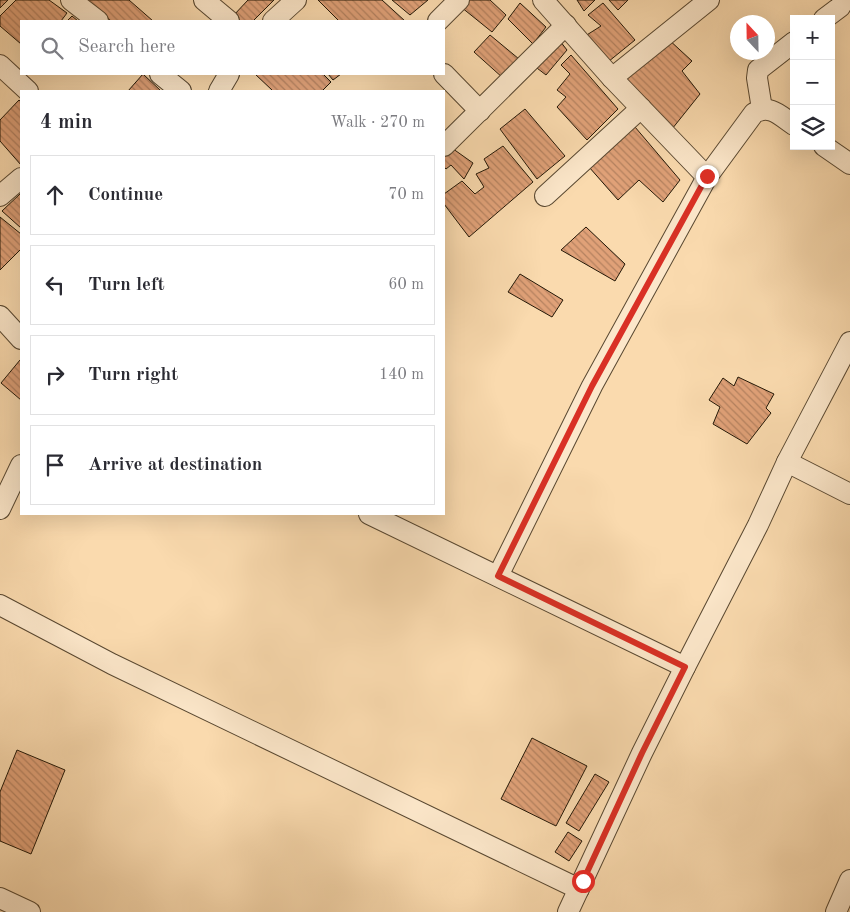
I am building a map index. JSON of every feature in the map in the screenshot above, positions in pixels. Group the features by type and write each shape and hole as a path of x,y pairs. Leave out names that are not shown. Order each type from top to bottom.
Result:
{"street":[{"path":"71,0 97,20"},
{"path":"204,0 228,20"},
{"path":"274,20 296,0"},
{"path":"439,20 458,0"},
{"path":"612,78 709,0"},
{"path":"829,15 840,7 844,0"},
{"path":"553,3 566,26 612,78 707,176"},
{"path":"445,145 566,26"},
{"path":"762,109 757,78 758,70 790,45"},
{"path":"0,65 27,90"},
{"path":"161,75 180,90"},
{"path":"220,90 229,75"},
{"path":"445,75 480,111"},
{"path":"545,196 641,108"},
{"path":"498,576 592,386 707,176 754,113 762,109 771,110 790,123"},
{"path":"830,150 850,164"},
{"path":"0,196 20,179"},
{"path":"0,316 20,338"},
{"path":"568,912 642,753 758,525 787,462 850,342"},
{"path":"787,462 850,494"},
{"path":"0,509 20,467"},
{"path":"371,515 685,667"},
{"path":"0,605 112,664 579,889"},
{"path":"836,912 850,880"},
{"path":"0,898 30,912"}],"building":[{"path":"0,0 8,0 0,8"},
{"path":"16,0 49,0 67,13 62,20 20,20 20,43 0,26 0,16"},
{"path":"86,0 129,0 152,20 110,20"},
{"path":"248,0 274,0 254,20 239,20 233,16"},
{"path":"318,0 382,0 404,20 338,20"},
{"path":"392,0 428,0 410,15"},
{"path":"468,0 490,0 506,15 492,32 461,7"},
{"path":"577,0 595,0 584,11"},
{"path":"609,0 628,0 618,10"},
{"path":"520,3 546,27 533,44 508,19"},
{"path":"603,3 635,40 603,66 582,38 601,26 588,15"},
{"path":"72,16 77,20 68,20"},
{"path":"490,35 519,59 503,78 474,52"},
{"path":"667,38 692,61 682,71 700,94 672,129 622,82"},
{"path":"560,41 567,50 546,75 533,65"},
{"path":"571,55 618,109 587,140 557,107 566,97 557,90 570,74 561,65"},
{"path":"144,75 160,90 129,90"},
{"path":"256,75 324,75 331,82 323,90 272,90"},
{"path":"329,75 340,75 333,80"},
{"path":"20,101 20,164 0,141 0,120"},
{"path":"525,109 565,156 537,179 500,129"},
{"path":"635,127 680,180 663,202 639,180 618,200 589,167"},
{"path":"449,146 473,163 464,179 451,165 445,168 445,152"},
{"path":"503,146 533,182 469,237 445,205 445,193 462,181 475,194 484,187 476,174 489,168 484,159"},
{"path":"20,194 20,227 2,211"},
{"path":"0,217 20,233 20,250 0,270"},
{"path":"586,227 625,264 615,281 561,250"},
{"path":"520,274 563,300 552,317 508,292"},
{"path":"20,360 20,399 1,383"},
{"path":"738,377 774,394 766,408 771,413 747,444 713,424 720,407 709,400 723,378 734,386"},
{"path":"532,738 587,766 556,826 501,799"},
{"path":"17,750 65,770 31,854 0,841 0,792"},
{"path":"595,774 609,782 579,831 566,823"},
{"path":"568,832 582,841 569,861 555,852"}],"route":[{"path":"583,881 642,753 685,667 498,576 592,386 707,176"}]}
